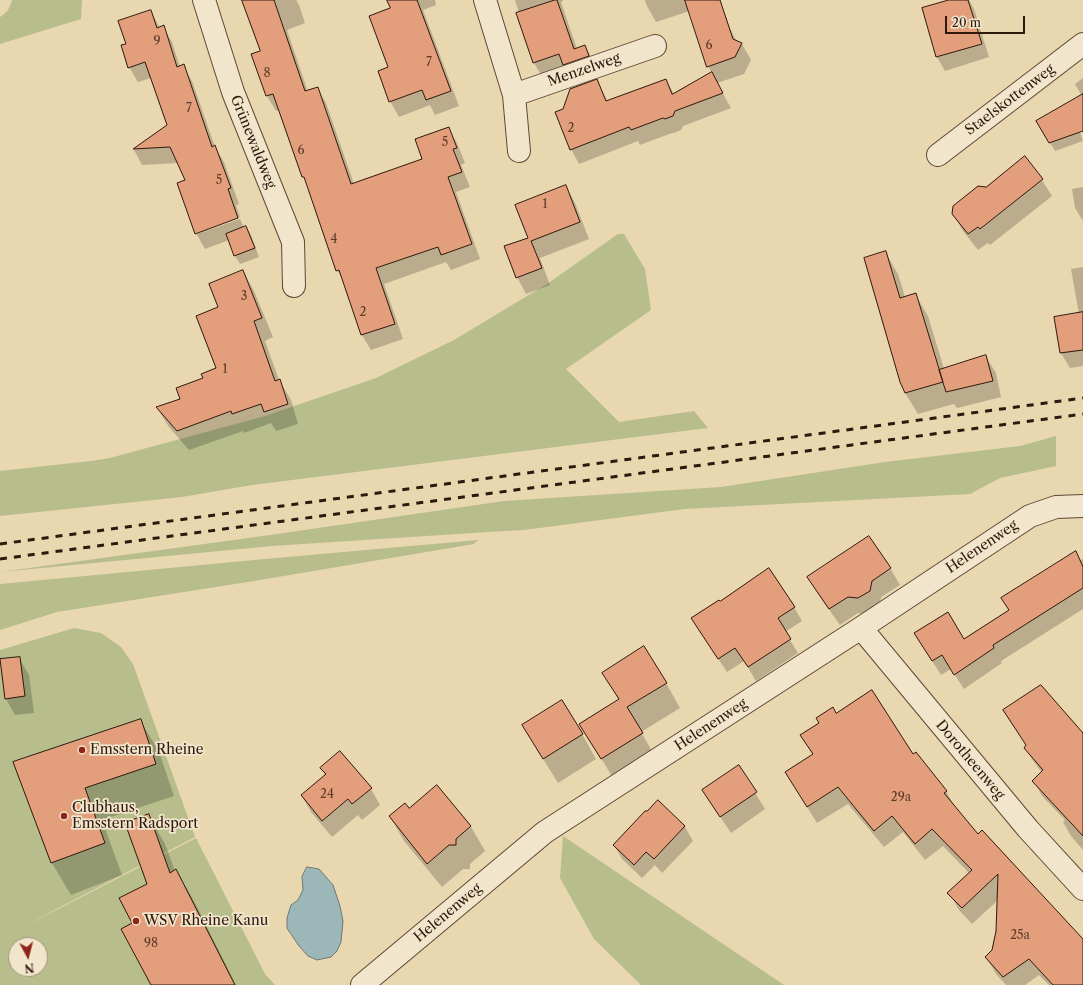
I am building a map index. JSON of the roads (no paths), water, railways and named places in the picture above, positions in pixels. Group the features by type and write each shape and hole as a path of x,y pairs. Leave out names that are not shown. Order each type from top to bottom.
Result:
{"street":[{"name":"Grünewaldweg","path":"204,0 233,92 293,242 294,286"},
{"path":"485,0 514,95 519,151"},
{"name":"Staelskottenweg","path":"938,155 1083,44"},
{"name":"Menzelweg","path":"514,95 655,46"},
{"name":"Helenenweg","path":"362,985 545,832 861,628 1030,516 1056,507 1083,506"},
{"name":"Dorotheenweg","path":"861,628 1028,829 1083,889"}],"water":[{"path":"307,867 319,869 333,885 343,921 341,942 337,951 331,957 317,960 308,956 287,928 287,918 291,905 298,900 303,890 302,877"}],"railway":[{"path":"0,544 1083,398"},
{"path":"0,559 1083,414"}],"place":[{"name":"Emsstern Rheine","path":"82,750"},
{"name":"Clubhaus, Emsstern Radsport","path":"64,816"},
{"name":"WSV Rheine Kanu","path":"136,921"}]}
